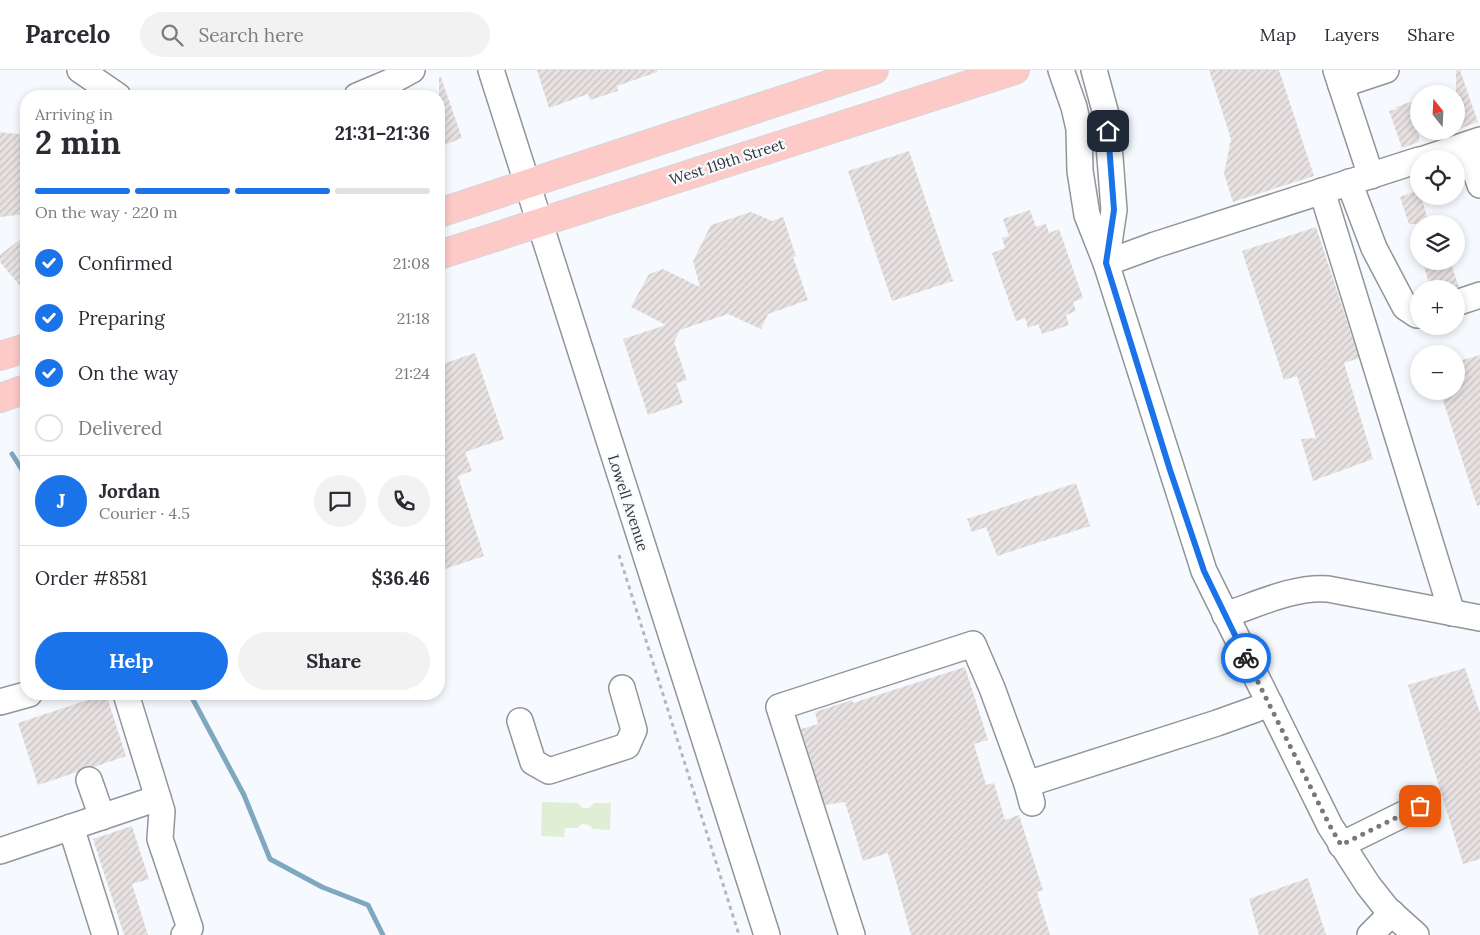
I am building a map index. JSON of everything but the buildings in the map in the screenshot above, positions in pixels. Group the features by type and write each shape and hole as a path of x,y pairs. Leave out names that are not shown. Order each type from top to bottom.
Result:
{"main road":[{"path":"445,211 874,70"},
{"name":"West 119th Street","path":"445,252 1015,70"},
{"path":"0,356 20,350"},
{"path":"0,398 20,391"}],"street":[{"path":"80,70 109,90"},
{"path":"371,90 412,70"},
{"name":"Lowell Avenue","path":"491,70 767,935"},
{"path":"1061,70 1074,107 1079,129 1080,171 1087,215 1106,263 1204,571 1341,845 1368,885 1392,914 1416,935"},
{"path":"1094,70 1107,118 1114,210 1106,263"},
{"path":"1386,70 1339,77 1374,248 1404,307 1410,311"},
{"path":"1450,150 1474,142 1480,185"},
{"path":"1106,263 1155,245 1410,163"},
{"path":"1322,191 1452,613"},
{"path":"1465,299 1480,295"},
{"path":"1225,615 1292,593 1315,588 1480,618"},
{"path":"852,935 779,706 973,644 1002,713 1030,794 1270,704"},
{"path":"520,721 533,762 549,771 627,746 634,730 622,688"},
{"path":"0,702 20,696"},
{"path":"128,700 162,811 160,838 190,928 184,935"},
{"path":"89,780 102,817"},
{"path":"0,851 158,798"},
{"path":"1341,845 1420,806"},
{"path":"71,828 106,935"},
{"path":"1370,935 1392,914"}],"path":[{"path":"619,555 740,935"}],"green space":[{"path":"542,802 578,803 583,808 589,808 594,803 611,803 610,830 593,829 589,825 582,824 577,828 565,828 564,837 541,836"}],"waterway":[{"path":"12,454 20,467"},
{"path":"193,700 244,795 270,859 322,887 368,905 383,935"}],"way so far":[{"path":"1246,658 1341,845 1420,806"}],"route":[{"path":"1108,131 1114,210 1106,263 1188,526 1204,571 1246,658"}]}
